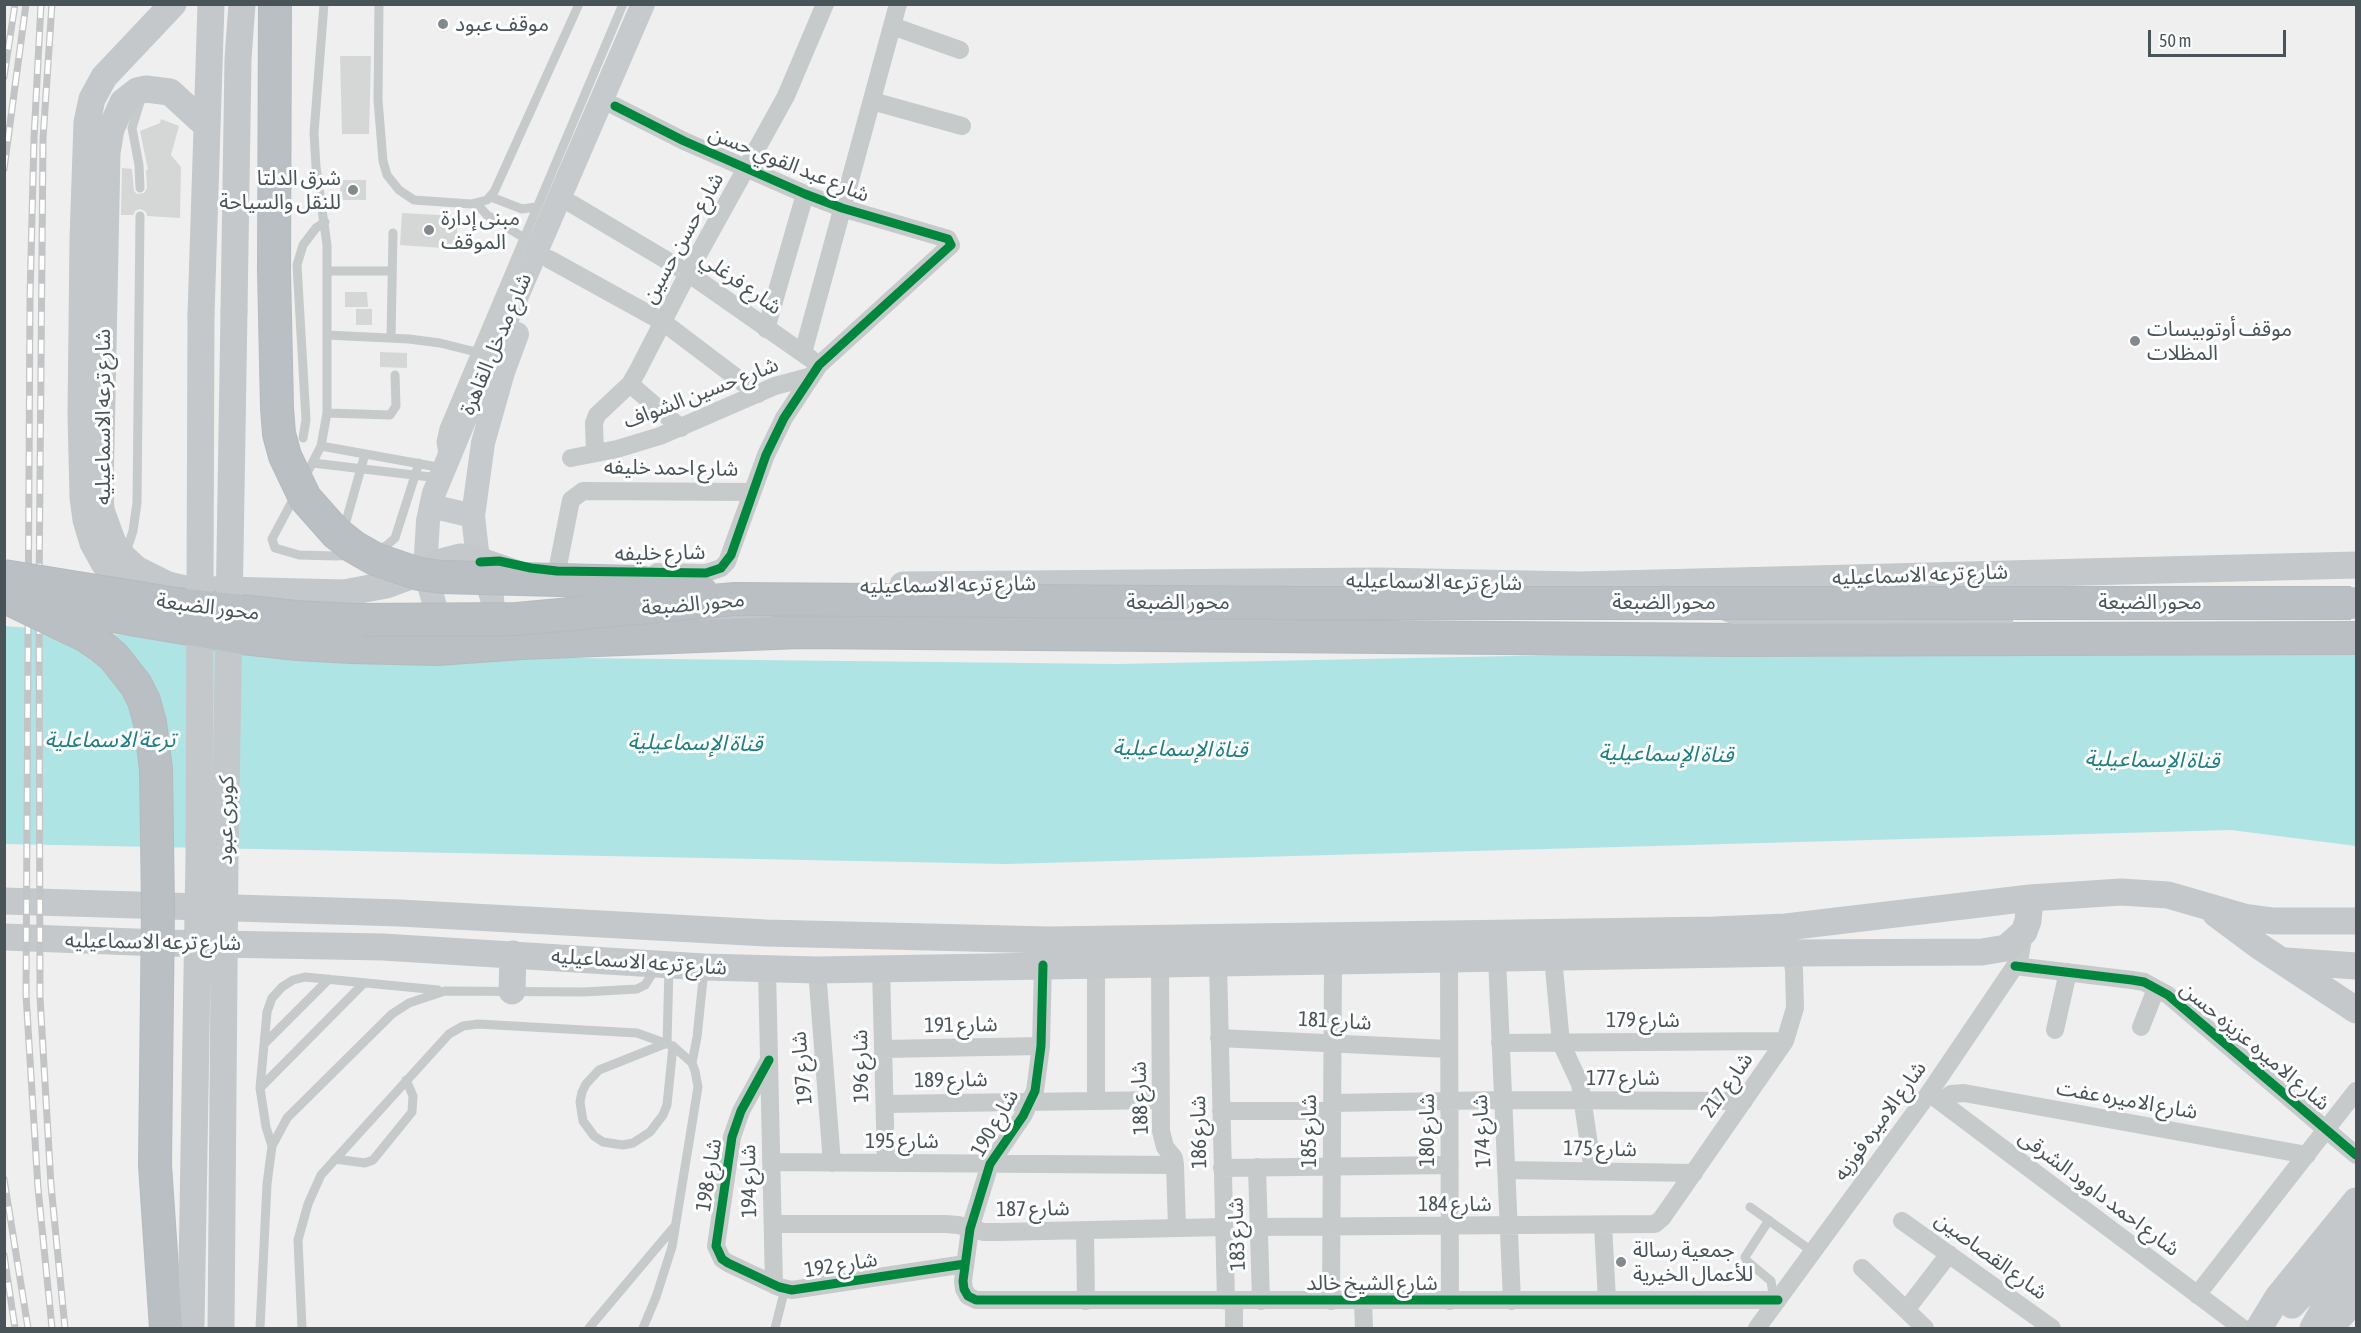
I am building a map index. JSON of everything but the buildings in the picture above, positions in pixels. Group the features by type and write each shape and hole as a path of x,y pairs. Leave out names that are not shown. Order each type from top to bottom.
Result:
{"highway":[{"path":"275,4 274,271 277,408 279,434 285,456 294,477 312,507 336,533 354,547 396,568 419,574 442,577 637,582 735,599"},
{"name":"محور الضبعة","path":"7,592 354,620 517,619 735,599 1291,603 2347,582"},
{"path":"7,592 86,636 114,657 136,685 144,701 150,723 156,769 158,907 155,1165 166,1329"},
{"name":"محور الضبعة","path":"7,592 243,638 297,644 437,649 522,643 800,632 1737,640 2356,638"}],"main road":[{"name":"شارع ترعه الاسماعيليه","path":"173,4 104,77 92,99 87,123 82,239 81,415 83,497 86,520 93,543 104,563 129,589 159,608 182,614 383,628 716,619 1195,611 1725,607 2025,592 2347,582"},
{"name":"كوبرى عبود","path":"191,1329 199,845 201,315 211,4"},
{"name":"كوبرى عبود","path":"221,1329 225,833 238,59 242,4"},
{"name":"شارع ترعه الاسماعيليه","path":"146,89 129,96 118,109 111,129 107,153 100,492 101,510 106,527 123,557 152,579 168,585 186,588 344,593 386,585 427,570 448,559 466,558 531,579 564,584 842,586 1378,581 1579,585 2347,582"},
{"path":"146,89 162,90 177,97 206,125"},
{"path":"1725,607 1750,617 1777,622 2320,628 2356,631"},
{"name":"شارع ترعه الاسماعيليه","path":"4,901 400,913 766,933 1049,940 1786,927 2030,898 2142,893 2168,896 2204,904 2244,917 2273,921 2356,921"},
{"path":"2024,932 2028,921 2030,898"},
{"path":"2204,904 2240,932 2356,1010"},
{"name":"شارع ترعه الاسماعيليه","path":"4,938 161,944 372,946 704,967 817,970 1994,951 2006,948 2024,932"},
{"path":"512,991 513,954"},
{"path":"2283,961 2356,966"},
{"path":"2259,1329 2278,1297 2356,1201"},
{"path":"2265,1329 2352,1250"},
{"path":"2313,1329 2352,1250"},
{"path":"2329,1329 2355,1304"}],"street":[{"name":"شارع مدخل القاهرة","path":"441,627 432,599 427,570 427,537 431,506 483,354 537,247 643,4"},
{"name":"شارع مدخل القاهرة","path":"494,626 492,598 480,562 473,516 480,456 494,400 513,344 537,247 572,204 605,90 659,4"},
{"name":"شارع حسن حسين","path":"595,453 594,423 597,415 630,384 688,273 786,96 825,4"},
{"path":"803,353 898,4"},
{"path":"892,26 960,50"},
{"name":"شارع عبد القوي حسن","path":"605,90 684,141 805,194 842,208 948,239 951,245 816,371"},
{"path":"872,101 962,126"},
{"path":"766,328 805,194"},
{"name":"شارع فرغلي","path":"572,204 688,273 803,353 816,371"},
{"path":"537,247 663,322 758,394"},
{"name":"شارع حسين الشواف","path":"571,458 639,443 681,428 775,386 816,371"},
{"name":"شارع خليفه","path":"480,562 499,561 557,572 714,572 721,568 731,555 766,456 784,418 816,371"},
{"path":"630,384 681,428"},
{"name":"شارع احمد خليفه","path":"557,572 571,500 576,494 590,490 752,492"},
{"path":"431,506 473,516"},
{"name":"شارع الاميره فوزيه","path":"1757,1329 1812,1252 1935,1098 2015,966 2020,956 2024,932"},
{"name":"شارع 217","path":"1651,1225 1662,1218 1785,1041 1795,1008 1791,953"},
{"path":"1554,957 1561,1043 1568,1060 1576,1071 1583,1100 1593,1171"},
{"name":"شارع 174","path":"1497,958 1512,1301"},
{"name":"شارع 180","path":"1449,959 1450,1301"},
{"name":"شارع 185","path":"1331,1301 1333,961"},
{"name":"شارع 188","path":"1160,963 1162,1139 1176,1165 1177,1228"},
{"name":"شارع 186","path":"1218,963 1224,1227 1234,1329"},
{"path":"1096,964 1096,1101"},
{"name":"شارع 190","path":"968,1296 963,1281 970,1229 990,1164 1035,1091 1041,1046 1043,965"},
{"name":"شارع الاميره عزيزه حسن","path":"2015,966 2133,980 2168,995 2356,1155"},
{"name":"شارع 196","path":"881,968 886,1163"},
{"name":"شارع 194","path":"767,969 773,1224 780,1287"},
{"name":"شارع 197","path":"817,970 832,1163"},
{"path":"2055,1030 2068,972"},
{"path":"2141,1027 2156,989"},
{"name":"شارع 181","path":"1219,1038 1449,1049"},
{"name":"شارع 179","path":"1500,1043 1785,1041"},
{"name":"شارع 191","path":"883,1049 1041,1046"},
{"name":"شارع 198","path":"728,1263 722,1259 716,1246 732,1137 741,1111 769,1060"},
{"path":"2197,1295 2356,1091"},
{"name":"شارع الاميره عفت","path":"1935,1098 1964,1093 2307,1155"},
{"name":"شارع احمد داوود الشرقى","path":"1935,1098 2242,1329"},
{"name":"شارع 189","path":"885,1104 1161,1100"},
{"name":"شارع 177","path":"1221,1111 1449,1101 1744,1101"},
{"name":"شارع 195","path":"771,1162 1176,1165"},
{"path":"1222,1168 1450,1165"},
{"name":"شارع 183","path":"1257,1167 1262,1301"},
{"name":"شارع 175","path":"1506,1170 1694,1173"},
{"name":"شارع القصاصين","path":"1902,1221 2052,1329"},
{"name":"شارع 187","path":"773,1224 946,1224 992,1232 1224,1227"},
{"name":"شارع 184","path":"1259,1227 1651,1225"},
{"path":"1603,1226 1607,1300"},
{"path":"1085,1230 1086,1301"},
{"path":"1906,1310 1949,1254"},
{"name":"شارع 192","path":"728,1263 780,1287 799,1290 965,1264"},
{"path":"1862,1268 1922,1327"},
{"name":"شارع الشيخ خالد","path":"968,1296 976,1300 1086,1301 1776,1300"},
{"path":"1363,1301 1364,1329"}],"lane":[{"path":"324,4 314,145 325,222 327,414 321,446 272,542 275,548 299,555 336,556 382,548 392,541 419,464"},
{"path":"379,4 378,100 383,161 387,175 399,190 414,200 477,204 491,197 530,117 579,4"},
{"path":"537,247 536,207 605,90 622,4"},
{"path":"140,188 139,165 132,128 137,108 146,89"},
{"path":"491,197 522,208 536,207"},
{"path":"477,204 488,215 537,247"},
{"path":"123,557 133,531 137,503 140,216"},
{"path":"303,438 306,420 297,265 303,245 309,236 325,222"},
{"path":"391,338 393,232"},
{"path":"327,271 392,271"},
{"path":"327,335 391,338 440,344 483,354"},
{"path":"327,414 390,415 396,406 395,375"},
{"path":"321,446 443,469"},
{"path":"336,556 365,453"},
{"path":"313,463 415,476 443,469"},
{"path":"272,1146 264,1117 260,1088 267,1012 272,998 282,987 293,980 306,977 445,991 584,992 637,989 645,985 664,964"},
{"path":"664,964 670,1044 669,1095 663,1115 658,1124 642,1139 633,1143 612,1145 594,1137 582,1121 580,1112 580,1102 586,1083 599,1070 608,1065 670,1044"},
{"path":"644,1329 665,1273 675,1226 698,1086 692,1063 704,967"},
{"path":"264,1044 329,979"},
{"path":"260,1088 364,983"},
{"path":"260,1329 267,1184 272,1146 287,1118 392,1014 409,1003 445,991"},
{"path":"302,1329 298,1240 321,1175 449,1034 471,1024 622,1031 645,1035 670,1044 680,1049 692,1063"},
{"path":"335,1159 365,1163 376,1156 412,1112 412,1096 406,1080"},
{"path":"1750,1207 1812,1252"},
{"path":"1769,1220 1746,1257 1747,1261 1772,1281 1776,1300"},
{"path":"589,1329 675,1226"},
{"path":"775,1329 780,1287"}],"water":[{"name":"ترعة الاسماعلية","path":"4,626 397,656 1117,664 2356,639 2356,846 2231,830 1006,864 5,844"}],"railway":[{"path":"4,77 15,4"},
{"path":"4,169 26,4"},
{"path":"41,4 34,138 30,297 26,995 38,1188 52,1328"},
{"path":"52,4 43,139 39,594 40,997 51,1185 65,1328"},
{"path":"4,1179 28,1328"},
{"path":"4,1255 15,1328"}],"cycle path":[{"path":"480,562 499,561 557,571 706,573 721,568 731,555 766,455 784,418 819,365 951,245 948,239 842,208 805,194 684,141 615,106"},
{"path":"1043,965 1041,1046 1035,1091 1023,1116 990,1164 970,1229 963,1281 968,1296 976,1300 1778,1300"},
{"path":"2015,966 2144,982 2168,995 2356,1155"},
{"path":"769,1060 741,1111 732,1137 716,1246 722,1259 779,1287 792,1290 965,1264"}],"place":[{"name":"موقف عبود","path":"443,24"},
{"name":"شرق الدلتا للنقل والسياحة","path":"353,190"},
{"name":"مبنى إدارة الموقف","path":"429,230"},
{"name":"موقف أوتوبيسات المظلات","path":"2135,341"},
{"name":"جمعية رسالة للأعمال الخيرية","path":"1621,1262"}],"water label":[{"name":"قناة الإسماعيلية","path":"695,743"},
{"name":"قناة الإسماعيلية","path":"1180,749"},
{"name":"قناة الإسماعيلية","path":"1666,754"},
{"name":"قناة الإسماعيلية","path":"2152,760"}]}
